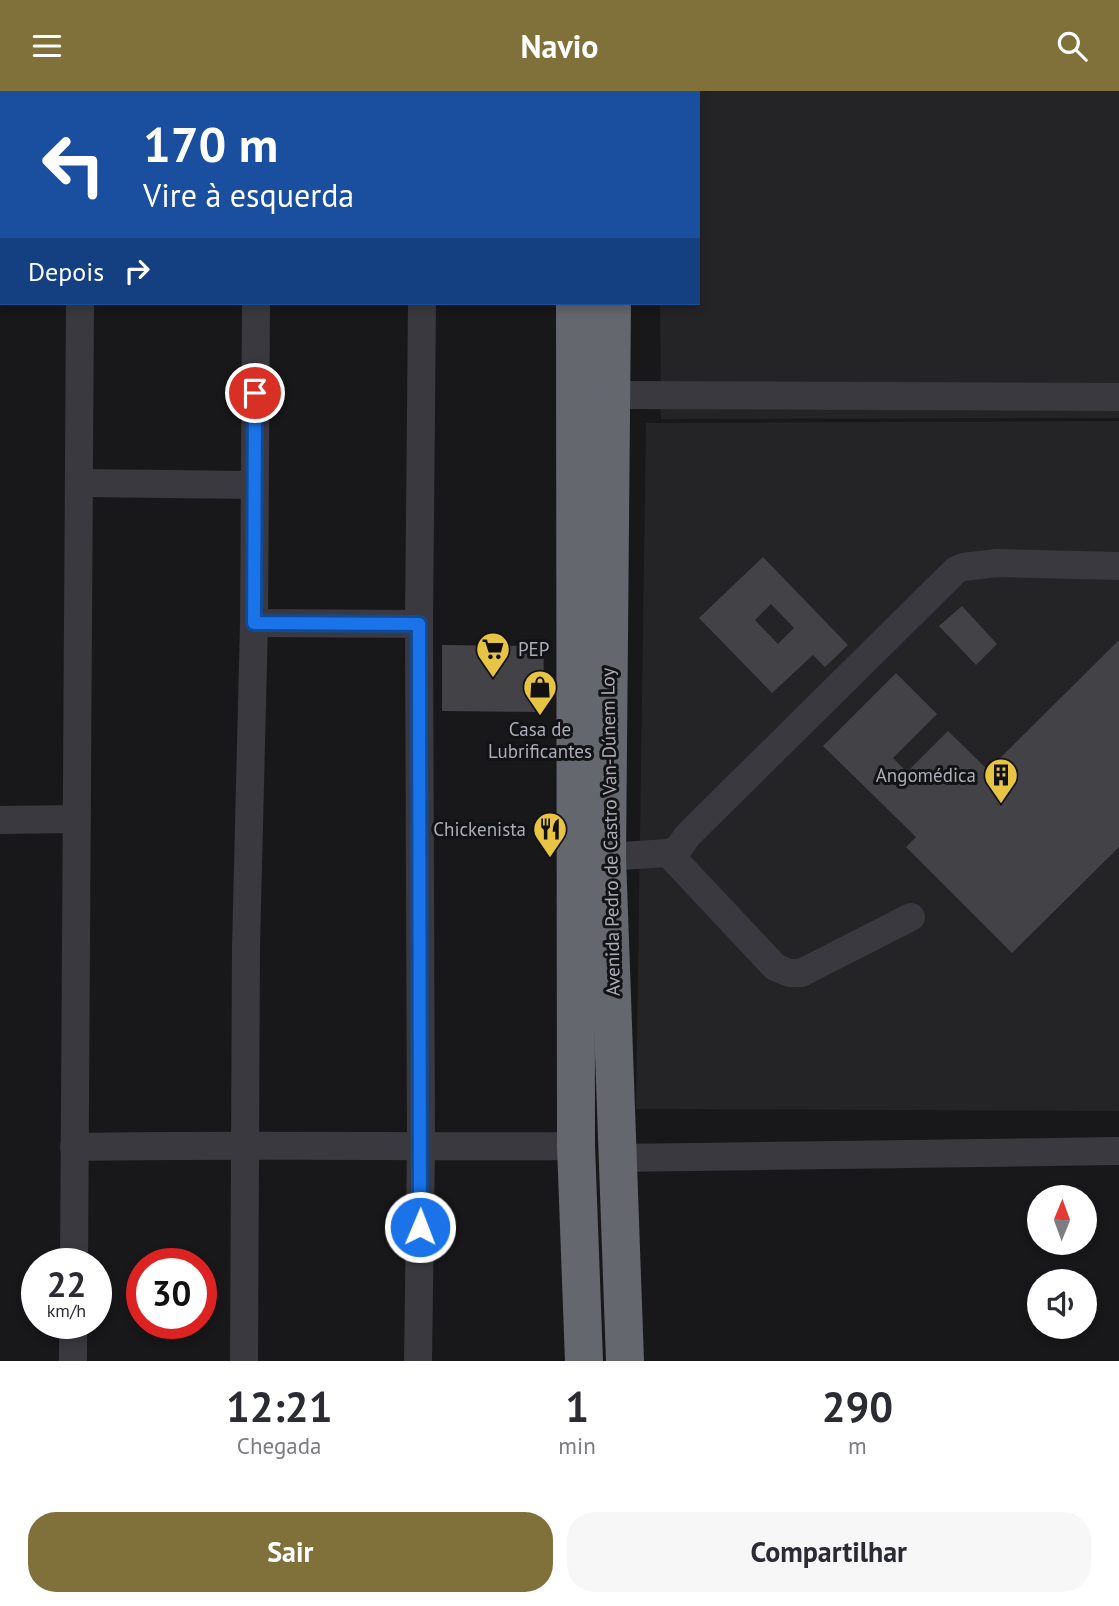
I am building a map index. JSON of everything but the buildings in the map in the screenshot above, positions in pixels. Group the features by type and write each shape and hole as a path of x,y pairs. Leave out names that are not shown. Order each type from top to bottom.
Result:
{"highway":[{"name":"Avenida Pedro de Castro Van-Dúnem Loy","path":"575,305 576,1146 584,1361"},
{"name":"Avenida Pedro de Castro Van-Dúnem Loy","path":"611,305 607,857 625,1361"}],"street":[{"path":"74,1248 80,305"},
{"path":"244,1361 246,947 254,623 256,305"},
{"path":"418,1361 421,1147 419,624 422,305"},
{"path":"611,395 1119,397"},
{"path":"79,483 254,485"},
{"path":"607,857 668,853 678,849 688,835 956,570 997,563 1119,566"},
{"path":"254,623 419,624"},
{"path":"0,820 76,819"},
{"path":"668,853 775,967 789,973 801,973 911,917"},
{"path":"74,1147 246,1144 576,1146"},
{"path":"618,1158 1119,1151"},
{"path":"74,1339 74,1361"}],"shaded area":[{"path":"700,91 1119,91 1119,418 661,419 660,305 700,305"},
{"path":"1119,421 1119,1111 636,1109 646,423"}],"place":[{"name":"PEP","path":"493,679"},
{"name":"Casa de Lubrificantes","path":"540,717"},
{"name":"Angomédica","path":"1001,805"},
{"name":"Chickenista","path":"550,859"}],"route":[{"path":"255,393 254,623 419,624 420,1227"}]}
